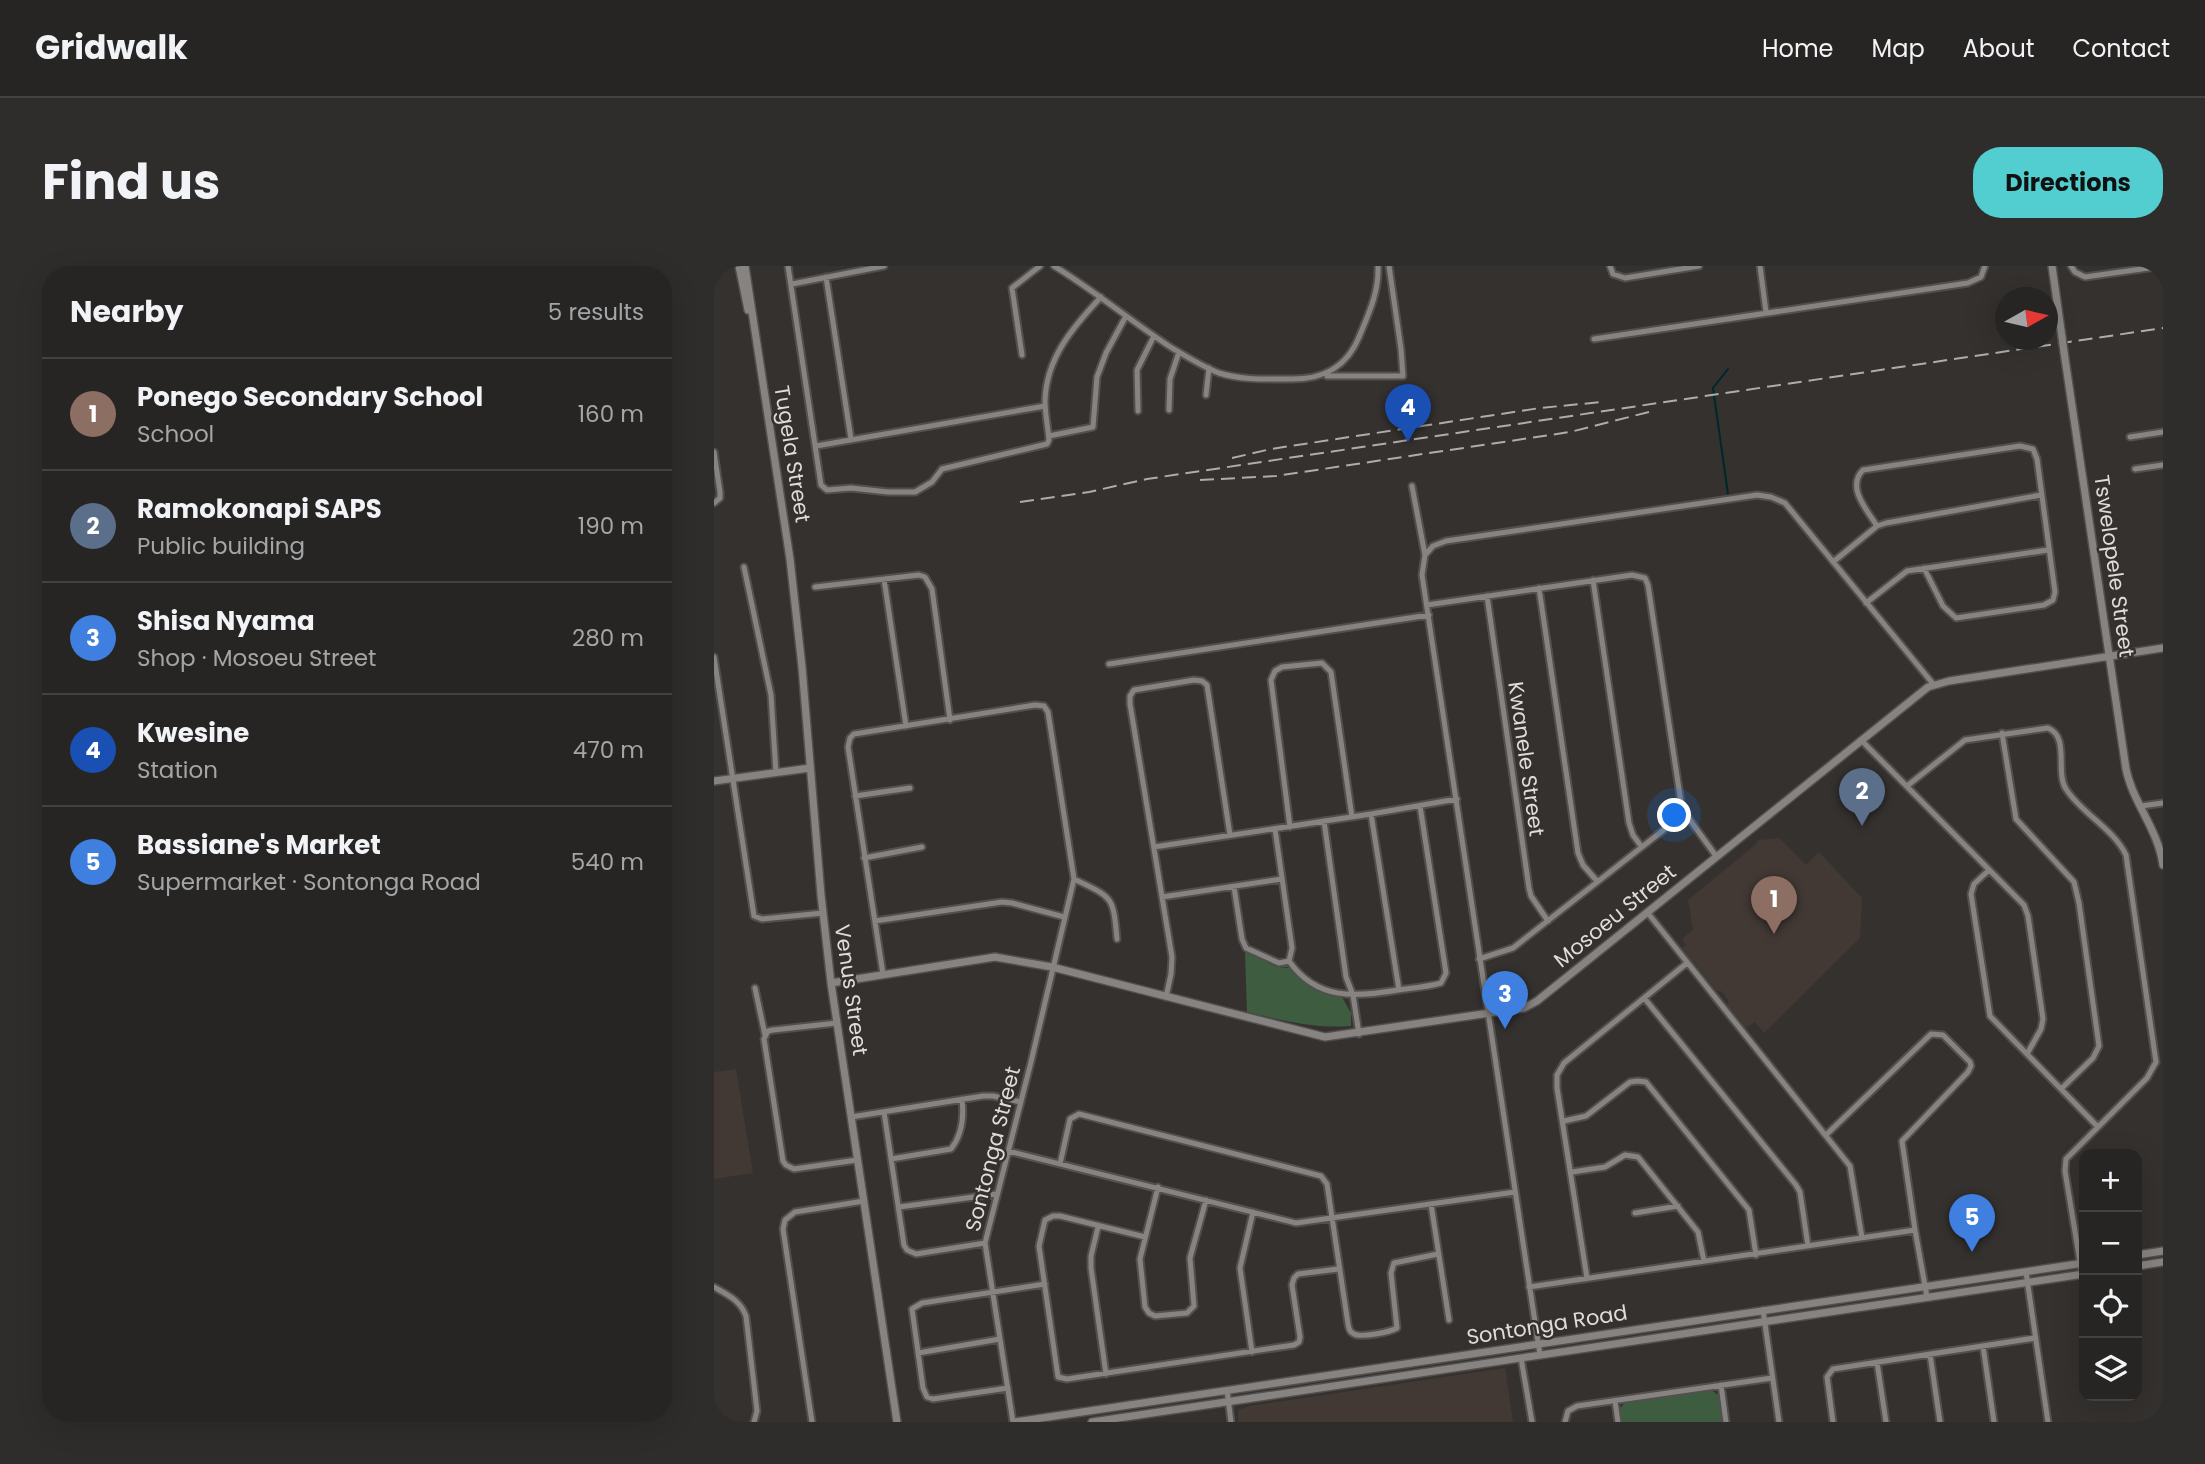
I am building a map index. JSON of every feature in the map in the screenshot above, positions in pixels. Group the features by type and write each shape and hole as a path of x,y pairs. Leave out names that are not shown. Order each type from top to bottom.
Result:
{"street":[{"name":"Tugela Street","path":"739,266 758,355"},
{"name":"Tugela Street","path":"745,266 790,559"},
{"path":"788,266 823,488 908,493 925,487 942,469 1044,446 1049,442 1046,388 1057,353 1074,326 1101,297"},
{"path":"792,284 884,266"},
{"path":"1022,355 1012,288 1040,266"},
{"path":"1054,266 1154,336 1209,368 1228,375 1251,378 1307,379 1323,376 1403,376 1389,266"},
{"path":"1323,376 1341,364 1354,348 1378,290 1378,266"},
{"path":"1609,266 1614,274 1625,278 1699,266"},
{"path":"1760,266 1766,313"},
{"path":"1594,339 1968,283 1981,277 1985,266"},
{"name":"Tswelopele Street","path":"2052,266 2128,779 2157,840 2163,864"},
{"path":"2071,266 2075,272 2085,277 2126,268 2163,266"},
{"path":"826,277 851,439"},
{"path":"1049,436 1093,427 1097,377 1106,353 1126,316"},
{"path":"1138,411 1137,370 1154,336"},
{"path":"1169,410 1170,379 1179,352"},
{"path":"1206,395 1209,368"},
{"path":"816,446 1045,406"},
{"path":"2130,437 2163,432"},
{"path":"1877,526 1857,491 1857,478 1860,472 1867,468 2025,446 2035,453 2055,592 2051,602 1962,618 1952,615 1943,606 1924,568"},
{"path":"714,452 720,492 720,498 714,503"},
{"path":"2135,469 2163,465"},
{"path":"1412,486 1425,555 1422,568 1427,605 1540,1356"},
{"path":"1425,555 1433,546 1446,541 1757,495 1772,496 1785,503 1934,685"},
{"path":"1833,562 1877,526 1886,523 2041,495"},
{"path":"1866,603 1905,572 2049,550"},
{"name":"Venus Street","path":"790,559 831,983 897,1422"},
{"path":"744,567 771,695 776,773"},
{"path":"815,587 919,575 929,582 950,720"},
{"path":"1427,605 1637,575 1647,581 1684,814 1716,856"},
{"path":"884,579 906,726"},
{"path":"1592,580 1629,823 1641,846"},
{"path":"1539,588 1578,853 1583,865 1597,881"},
{"name":"Kwanele Street","path":"1487,596 1529,888 1531,896 1548,921"},
{"path":"1109,664 1429,615"},
{"name":"Mosoeu Street","path":"831,983 996,957 1052,967 1321,1036 1335,1037 1532,1005 1911,700 1934,685 2163,648"},
{"path":"714,657 754,916 762,919 823,913"},
{"path":"1290,827 1271,680 1275,671 1282,667 1322,663 1331,672 1352,817"},
{"path":"1166,997 1172,963 1130,704 1132,692 1140,688 1194,680 1207,685 1230,835"},
{"path":"883,974 848,747 850,738 854,734 1035,705 1046,708 1074,878 1110,898 1114,907 1117,939"},
{"path":"1907,786 1961,741 2043,728 2055,731 2059,739 2066,789 2118,842 2126,855 2156,1062 2147,1078 2070,1153 2065,1163 2079,1245"},
{"path":"2002,733 2016,820 2074,882 2080,903 2099,1046 2093,1058 2061,1089"},
{"path":"1861,740 2028,912 2043,1019 2027,1054"},
{"path":"714,781 810,768"},
{"path":"855,796 910,788"},
{"path":"1154,847 1457,799"},
{"path":"2141,806 2163,803"},
{"path":"1289,961 1296,970 1320,988 1333,993 1362,997 1438,984 1446,976 1420,806"},
{"path":"1371,814 1399,990"},
{"path":"1479,959 1509,951 1684,814"},
{"path":"1324,821 1346,977 1353,995 1359,1034"},
{"path":"1275,829 1292,948 1289,961"},
{"path":"864,858 922,848"},
{"path":"1989,870 1974,884 1971,894 1988,1009 1992,1019 2097,1126"},
{"name":"Sontonga Street","path":"1014,1422 985,1243 1074,878"},
{"path":"1162,897 1282,879"},
{"path":"1234,887 1244,946 1275,962 1282,964 1289,961"},
{"path":"875,921 1002,902 1064,918"},
{"path":"1647,912 1851,1169 1861,1238"},
{"path":"1587,1278 1557,1083 1561,1067 1687,963"},
{"path":"755,988 765,1035 783,1161 786,1166 794,1169 858,1160"},
{"path":"1646,999 1796,1185 1800,1192 1808,1246"},
{"path":"765,1035 773,1030 837,1023"},
{"path":"1826,1135 1931,1034 1943,1035 1970,1062 1970,1069 1902,1141 1927,1297"},
{"path":"1564,1121 1586,1116 1630,1082 1646,1082 1749,1210 1756,1255"},
{"path":"851,1117 993,1096 1021,1102"},
{"path":"891,1159 951,1149 957,1140 962,1119 962,1099"},
{"path":"884,1112 904,1245 910,1253 985,1243"},
{"path":"1060,1164 1070,1119 1082,1115 1321,1176 1327,1184 1338,1269 1349,1328 1353,1334 1362,1336 1397,1328 1391,1273 1394,1263 1438,1254"},
{"path":"1008,1151 1296,1223 1515,1192"},
{"path":"1572,1172 1605,1167 1625,1155 1633,1155 1641,1160 1699,1234 1704,1261"},
{"path":"1158,1187 1139,1263 1147,1311 1155,1316 1191,1311 1195,1302 1190,1258 1206,1200"},
{"path":"899,1207 996,1194"},
{"path":"811,1422 783,1229 785,1220 795,1212 864,1201"},
{"path":"1431,1205 1449,1320"},
{"path":"1635,1213 1678,1206"},
{"path":"1252,1352 1240,1268 1253,1212"},
{"path":"1145,1237 1059,1216 1045,1220 1039,1246 1058,1377 1068,1380 1298,1343 1300,1337 1292,1285 1294,1278 1298,1274 1338,1269"},
{"path":"1098,1227 1091,1268 1106,1374"},
{"path":"1529,1287 1915,1230"},
{"path":"2142,1254 2163,1251"},
{"path":"2142,1265 2163,1262"},
{"name":"Sontonga Road","path":"1014,1422 2079,1263"},
{"path":"2026,1272 2048,1422"},
{"name":"Sontonga Road","path":"1092,1422 2079,1275"},
{"path":"1007,1388 930,1399 924,1393 912,1313 914,1307 1045,1284"},
{"path":"714,1287 736,1299 746,1316 757,1411 754,1422"},
{"path":"1763,1310 1779,1422"},
{"path":"1833,1422 1828,1373 1837,1368 2035,1338"},
{"path":"918,1353 1000,1339"},
{"path":"1983,1346 1994,1422"},
{"path":"1930,1354 1940,1422"},
{"path":"1521,1358 1532,1422"},
{"path":"1877,1362 1886,1422"},
{"path":"1565,1422 1567,1411 1573,1407 1772,1378"},
{"path":"1721,1385 1726,1422"},
{"path":"1227,1390 1231,1422"},
{"path":"1615,1401 1618,1422"}],"shaded area":[{"path":"1779,838 1806,865 1819,852 1862,898 1860,938 1764,1033 1755,1022 1746,1028 1728,1006 1728,1000 1721,991 1717,991 1682,948 1686,945 1682,939 1693,930 1688,900 1758,840"},
{"path":"736,1069 753,1173 714,1179 714,1072"},
{"path":"1505,1368 1513,1422 1238,1422 1238,1410 1250,1406"}],"green space":[{"path":"1245,952 1277,967 1291,968 1318,991 1342,997 1351,1013 1351,1026 1311,1025 1247,1012"},
{"path":"1710,1389 1718,1395 1723,1422 1621,1422 1619,1409 1626,1402"}],"waterway":[{"path":"1728,369 1713,388 1728,494"}],"railway":[{"path":"1020,502 1089,492 1147,479 2163,328"},
{"path":"1232,458 1271,449 1540,408 1602,402"},
{"path":"1200,480 1276,476 1570,432 1649,412"}],"place":[{"name":"Kwesine","path":"1408,442"},
{"name":"Ramokonapi SAPS","path":"1862,826"},
{"name":"Ponego Secondary School","path":"1774,934"},
{"name":"Shisa Nyama","path":"1505,1029"},
{"name":"Bassiane's Market","path":"1972,1252"}]}
